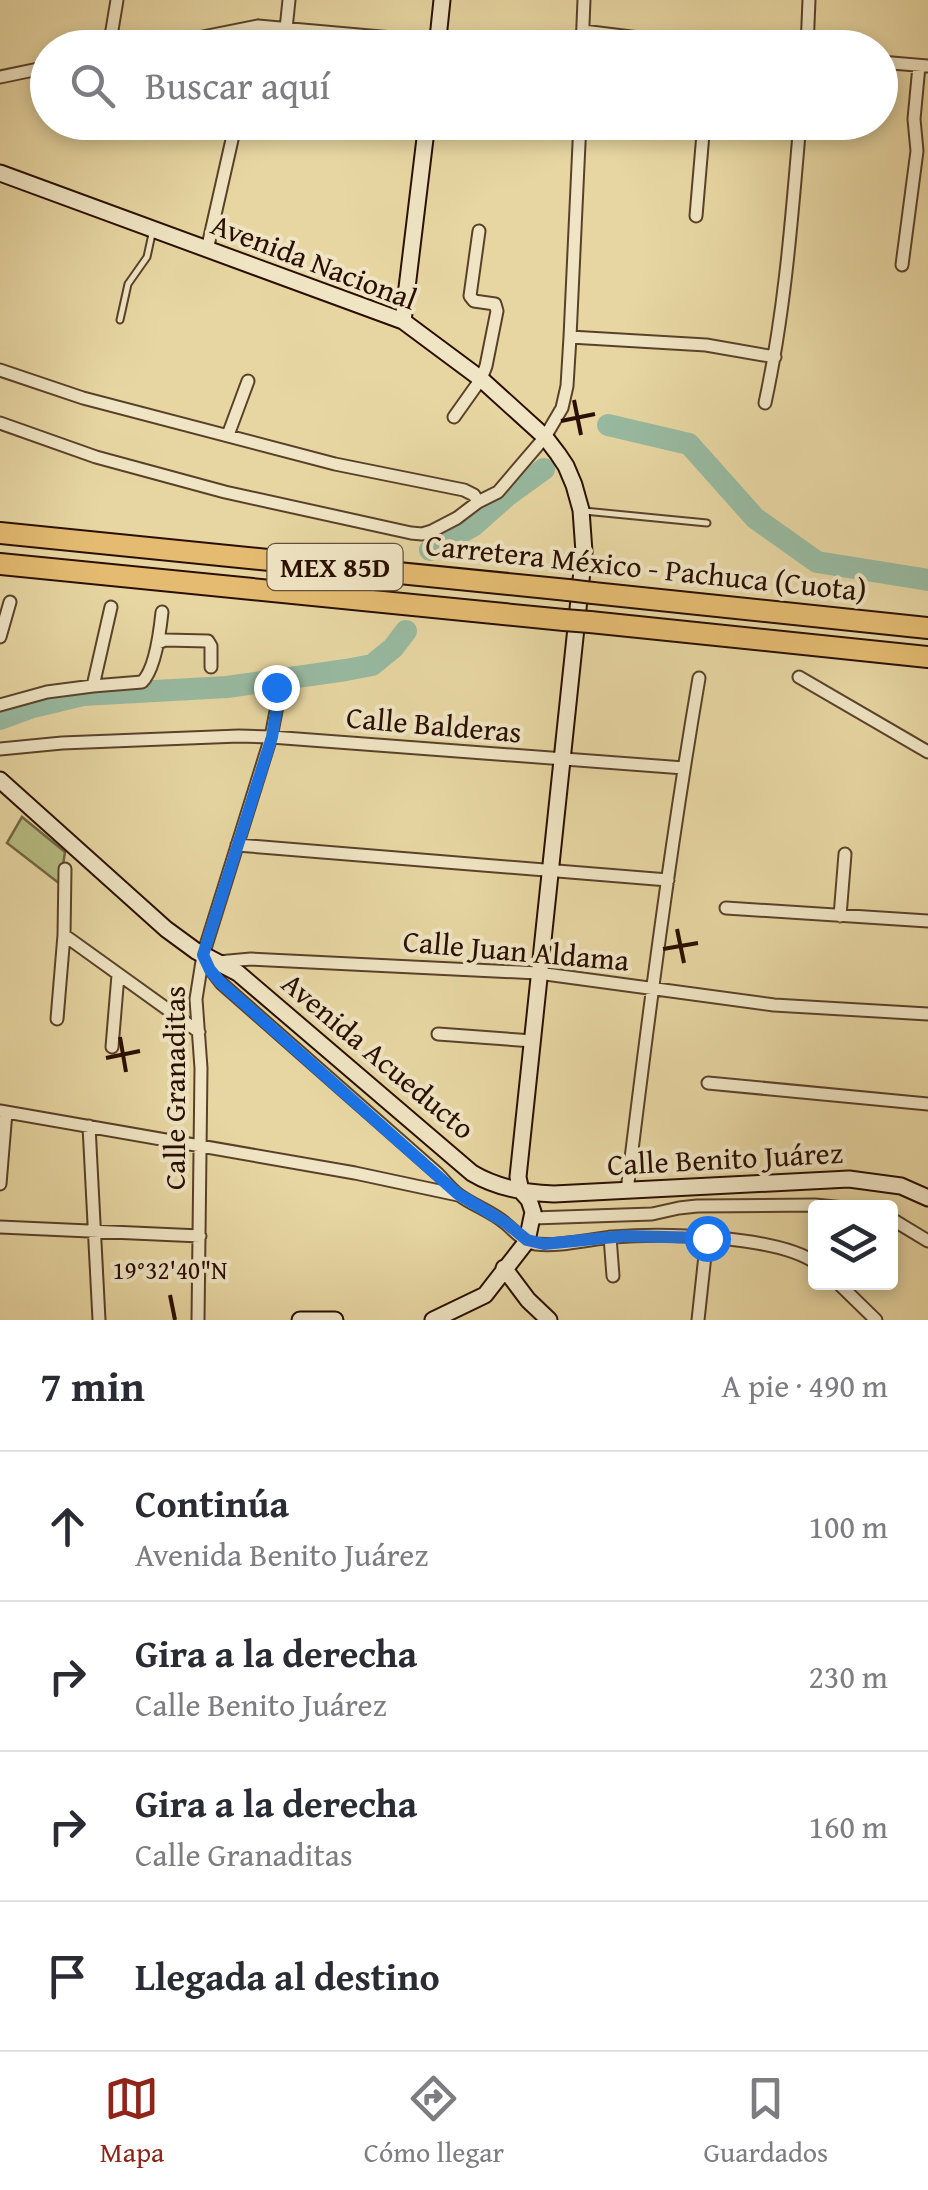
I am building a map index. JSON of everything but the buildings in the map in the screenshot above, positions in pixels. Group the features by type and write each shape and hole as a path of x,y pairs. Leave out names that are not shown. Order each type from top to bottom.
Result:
{"highway":[{"name":"Carretera México - Pachuca (Cuota)","path":"0,533 928,628"},
{"name":"Carretera México - Pachuca (Cuota)","path":"0,564 928,657"}],"main road":[{"path":"439,30 442,0"},
{"path":"404,321 426,140"},
{"name":"Avenida Nacional","path":"0,173 404,321 481,379 544,437 566,466 581,510 584,552 538,973 518,1177 521,1191"},
{"name":"Avenida Acueducto","path":"0,780 166,929 238,973 472,1173 521,1191"},
{"name":"Calle Benito Juárez","path":"521,1191 554,1194 849,1179 901,1186 928,1198"},
{"path":"434,1320 468,1313 527,1240 532,1206 521,1191"},
{"path":"504,1268 549,1320"},
{"path":"300,1320 334,1320"}],"street":[{"path":"112,30 117,0"},
{"path":"286,29 289,0"},
{"path":"583,30 584,0"},
{"path":"808,30 810,0"},
{"path":"257,30 258,26"},
{"path":"238,30 258,26 295,30"},
{"path":"898,64 924,66 914,120 917,151 902,265"},
{"path":"0,77 30,71"},
{"path":"207,250 232,140"},
{"path":"0,423 96,457 226,492 417,534 432,532 498,492 559,415 565,399 570,338 579,140"},
{"path":"696,216 702,140"},
{"path":"765,403 775,357 798,140"},
{"path":"454,416 481,379 497,308 470,296 479,231"},
{"path":"570,338 706,345 775,357"},
{"path":"0,370 83,398 334,464 464,490 478,502"},
{"path":"228,435 248,381"},
{"path":"0,637 10,602"},
{"path":"93,686 112,608"},
{"path":"0,705 47,692 146,679 158,644 162,612"},
{"path":"158,644 165,640 209,642 211,667"},
{"path":"799,677 928,752"},
{"path":"626,1191 699,678"},
{"name":"Calle Granaditas","path":"198,1320 201,1068 196,999 211,959 238,845 272,737 276,687"},
{"name":"Calle Balderas","path":"0,749 62,743 272,737 684,768"},
{"path":"238,845 668,880"},
{"path":"840,916 846,854"},
{"path":"57,1020 66,869"},
{"path":"726,908 928,922"},
{"path":"64,935 199,1032"},
{"path":"211,959 210,970 221,983 458,1194 527,1240 544,1244 662,1235 743,1241 808,1258"},
{"name":"Calle Juan Aldama","path":"211,959 538,973 774,1004 928,1014"},
{"path":"112,1047 118,975"},
{"path":"438,1034 532,1041"},
{"path":"708,1083 928,1104"},
{"path":"0,1184 3,1112 355,1172 458,1194"},
{"path":"88,1126 99,1320"},
{"path":"533,1218 652,1214 712,1206 808,1205"},
{"path":"898,1223 928,1241"},
{"path":"0,1227 200,1236"},
{"path":"610,1237 613,1276"},
{"path":"698,1320 707,1238"},
{"path":"845,1290 876,1320"},
{"path":"528,1300 531,1320"}],"lane":[{"path":"120,320 128,284 147,257 153,230"},
{"path":"581,510 707,523"}],"green space":[{"path":"22,817 65,852 60,884 7,843"}],"waterway":[{"path":"608,425 689,444 755,518 817,562 928,580"},
{"path":"430,550 473,526 544,469"},
{"path":"0,719 83,695 227,687 372,665 406,631"}],"route":[{"path":"276,687 272,737 203,955 210,970 458,1194 533,1244 624,1236 707,1238"}]}
